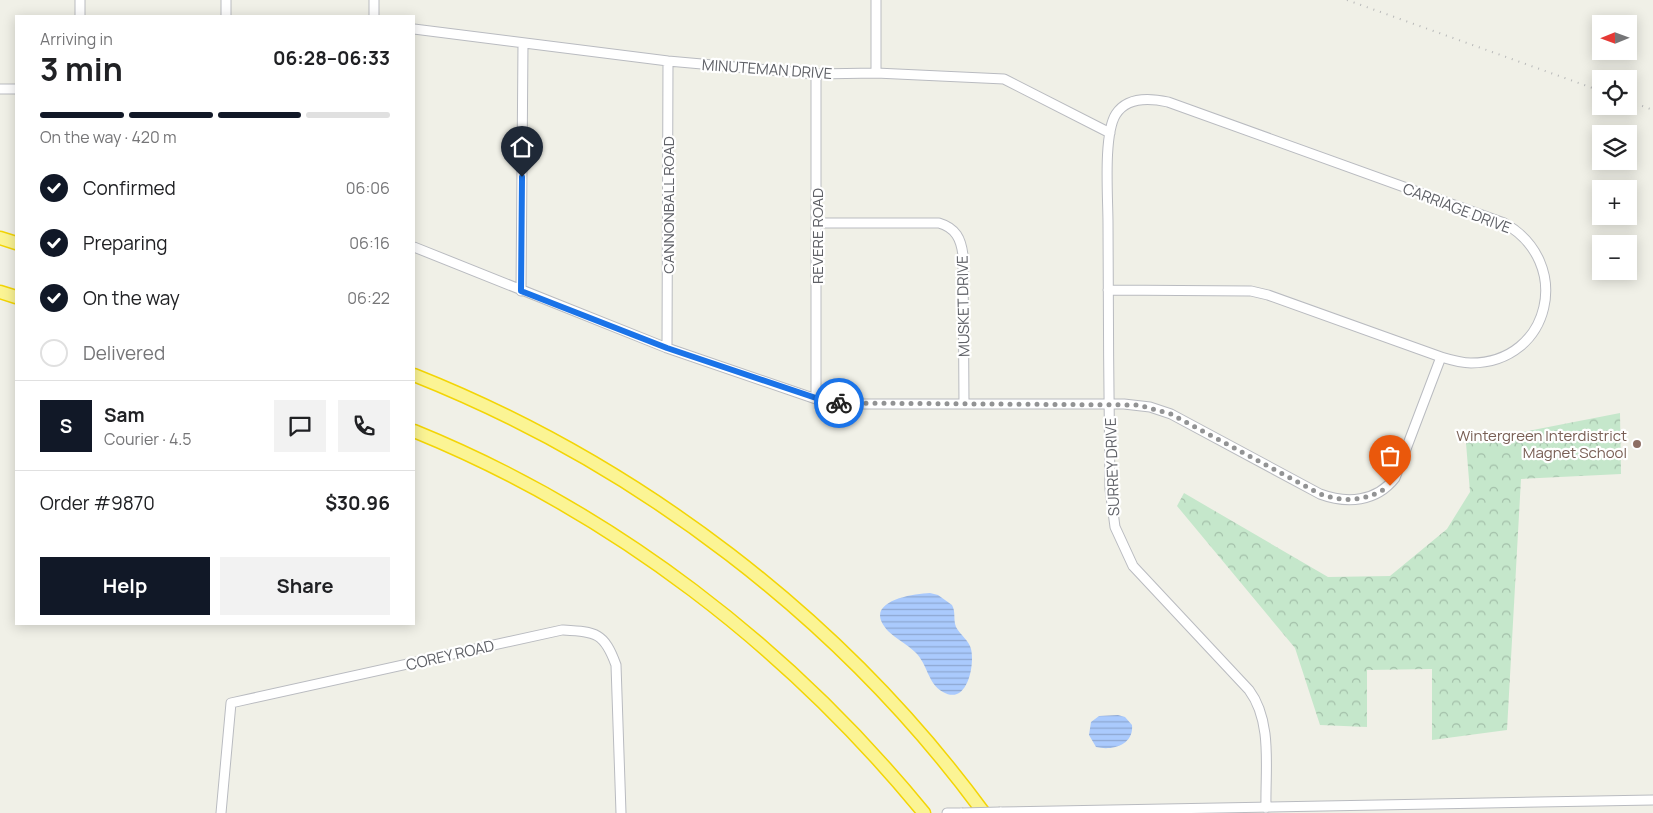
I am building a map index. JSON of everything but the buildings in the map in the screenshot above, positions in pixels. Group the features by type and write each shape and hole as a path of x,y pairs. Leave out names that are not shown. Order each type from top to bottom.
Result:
{"highway":[{"path":"0,238 15,243"},
{"path":"0,292 15,297"},
{"path":"415,375 481,404 567,448 643,494 720,548 788,603 865,674 940,758 984,813"},
{"path":"415,431 481,461 549,497 616,537 684,584 748,634 825,704 868,748 924,813"}],"street":[{"path":"80,0 80,15"},
{"path":"226,0 226,15"},
{"path":"374,0 374,15"},
{"path":"876,0 876,73"},
{"name":"MINUTEMAN DRIVE","path":"415,29 668,61 816,74 876,73 1004,80 1110,133"},
{"path":"521,291 523,44"},
{"name":"CANNONBALL ROAD","path":"667,348 668,61"},
{"name":"REVERE ROAD","path":"816,74 816,398"},
{"path":"0,89 15,89"},
{"name":"CARRIAGE DRIVE","path":"1108,290 1251,291 1268,295 1442,357 1470,364 1495,360 1518,348 1534,330 1545,305 1546,279 1542,265 1534,251 1517,231 1504,223 1157,99 1138,100 1122,107 1116,114 1110,133"},
{"name":"SURREY DRIVE","path":"1110,133 1108,290 1110,506 1118,538 1140,576 1249,690 1258,704 1265,730 1266,808"},
{"name":"MUSKET DRIVE","path":"817,223 939,223 954,230 959,236 962,255 964,404"},
{"path":"415,247 667,348 816,398 845,404 1138,405 1162,410 1320,494 1341,500 1356,500 1383,490 1396,478 1442,357"},
{"name":"COREY ROAD","path":"221,813 231,704 562,630 591,632 608,644 616,665 620,813"},
{"path":"947,813 1238,811 1266,808 1476,809 1653,800"}],"green space":[{"path":"1620,413 1621,474 1521,479 1507,730 1432,740 1432,669 1367,670 1367,727 1320,725 1295,648 1177,506 1184,493 1328,577 1390,576 1447,529 1470,492 1466,443"}],"water":[{"path":"930,593 938,595 952,605 956,627 971,649 972,664 968,682 958,693 951,695 943,692 934,684 919,657 912,649 894,637 881,621 880,613 884,606 891,602 911,595"},
{"path":"1118,715 1125,717 1132,725 1132,732 1126,742 1109,748 1096,747 1089,735 1091,722 1099,716"}],"railway":[{"path":"1347,0 1592,88"},
{"path":"1637,104 1653,110"}],"way so far":[{"path":"839,403 1138,405 1171,414 1320,494 1334,499 1363,499 1390,486"}],"place":[{"name":"Wintergreen Interdistrict Magnet School","path":"1637,444"}],"route":[{"path":"522,177 521,291 667,348 816,398 839,403"}]}
